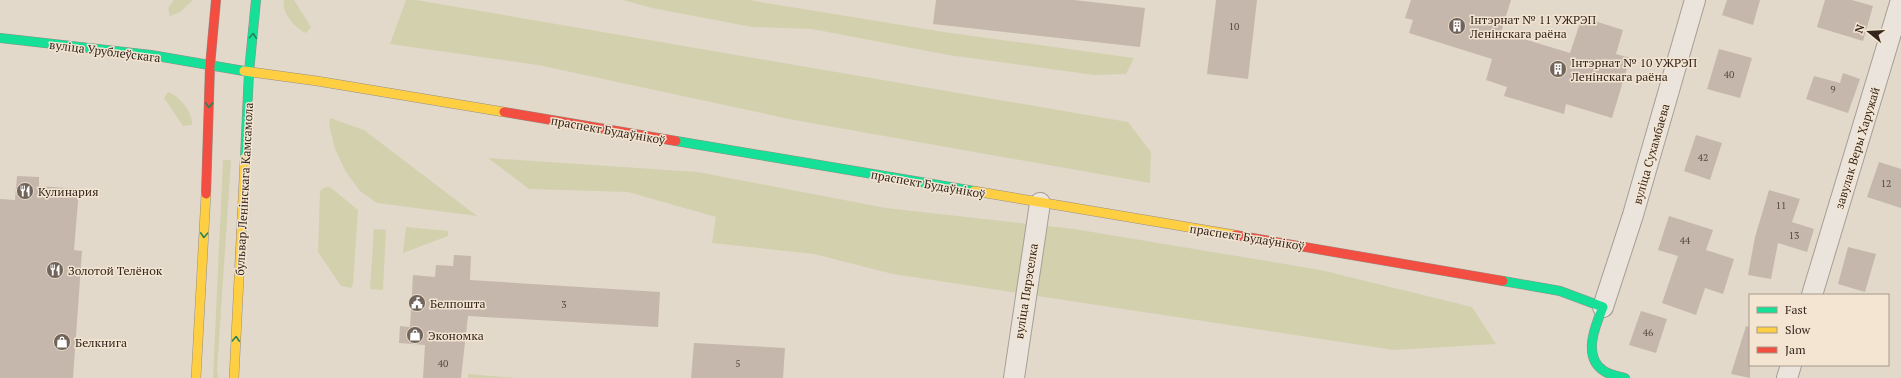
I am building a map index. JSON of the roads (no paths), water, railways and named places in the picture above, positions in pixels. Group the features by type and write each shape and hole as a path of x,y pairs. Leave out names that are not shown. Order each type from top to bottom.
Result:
{"street":[{"path":"196,378 208,159 210,66 216,0"},
{"name":"бульвар Ленінскага Камсамола","path":"234,378 249,72 256,0"},
{"name":"вуліца Сухамбаева","path":"1603,307 1633,215 1695,0"},
{"name":"завулак Веры Харужай","path":"1812,294 1900,0"},
{"name":"вуліца Урублеўскага","path":"0,38 151,55 249,72"},
{"name":"праспект Будаўнікоў","path":"249,72 317,81 1388,260 1560,291 1603,307"},
{"name":"вуліца Пярэселка","path":"1014,378 1040,203"},
{"path":"1603,307 1592,336 1592,356 1603,370 1625,378"},
{"path":"1787,378 1791,366"}],"place":[{"name":"Інтэрнат № 11 УЖРЭП Ленінскага раёна","path":"1457,26"},
{"name":"Інтэрнат № 10 УЖРЭП Ленінскага раёна","path":"1558,69"},
{"name":"Кулинария","path":"25,191"},
{"name":"Золотой Телёнок","path":"55,270"},
{"name":"Белпошта","path":"417,303"},
{"name":"Экономка","path":"415,335"},
{"name":"Белкнига","path":"62,342"}]}
